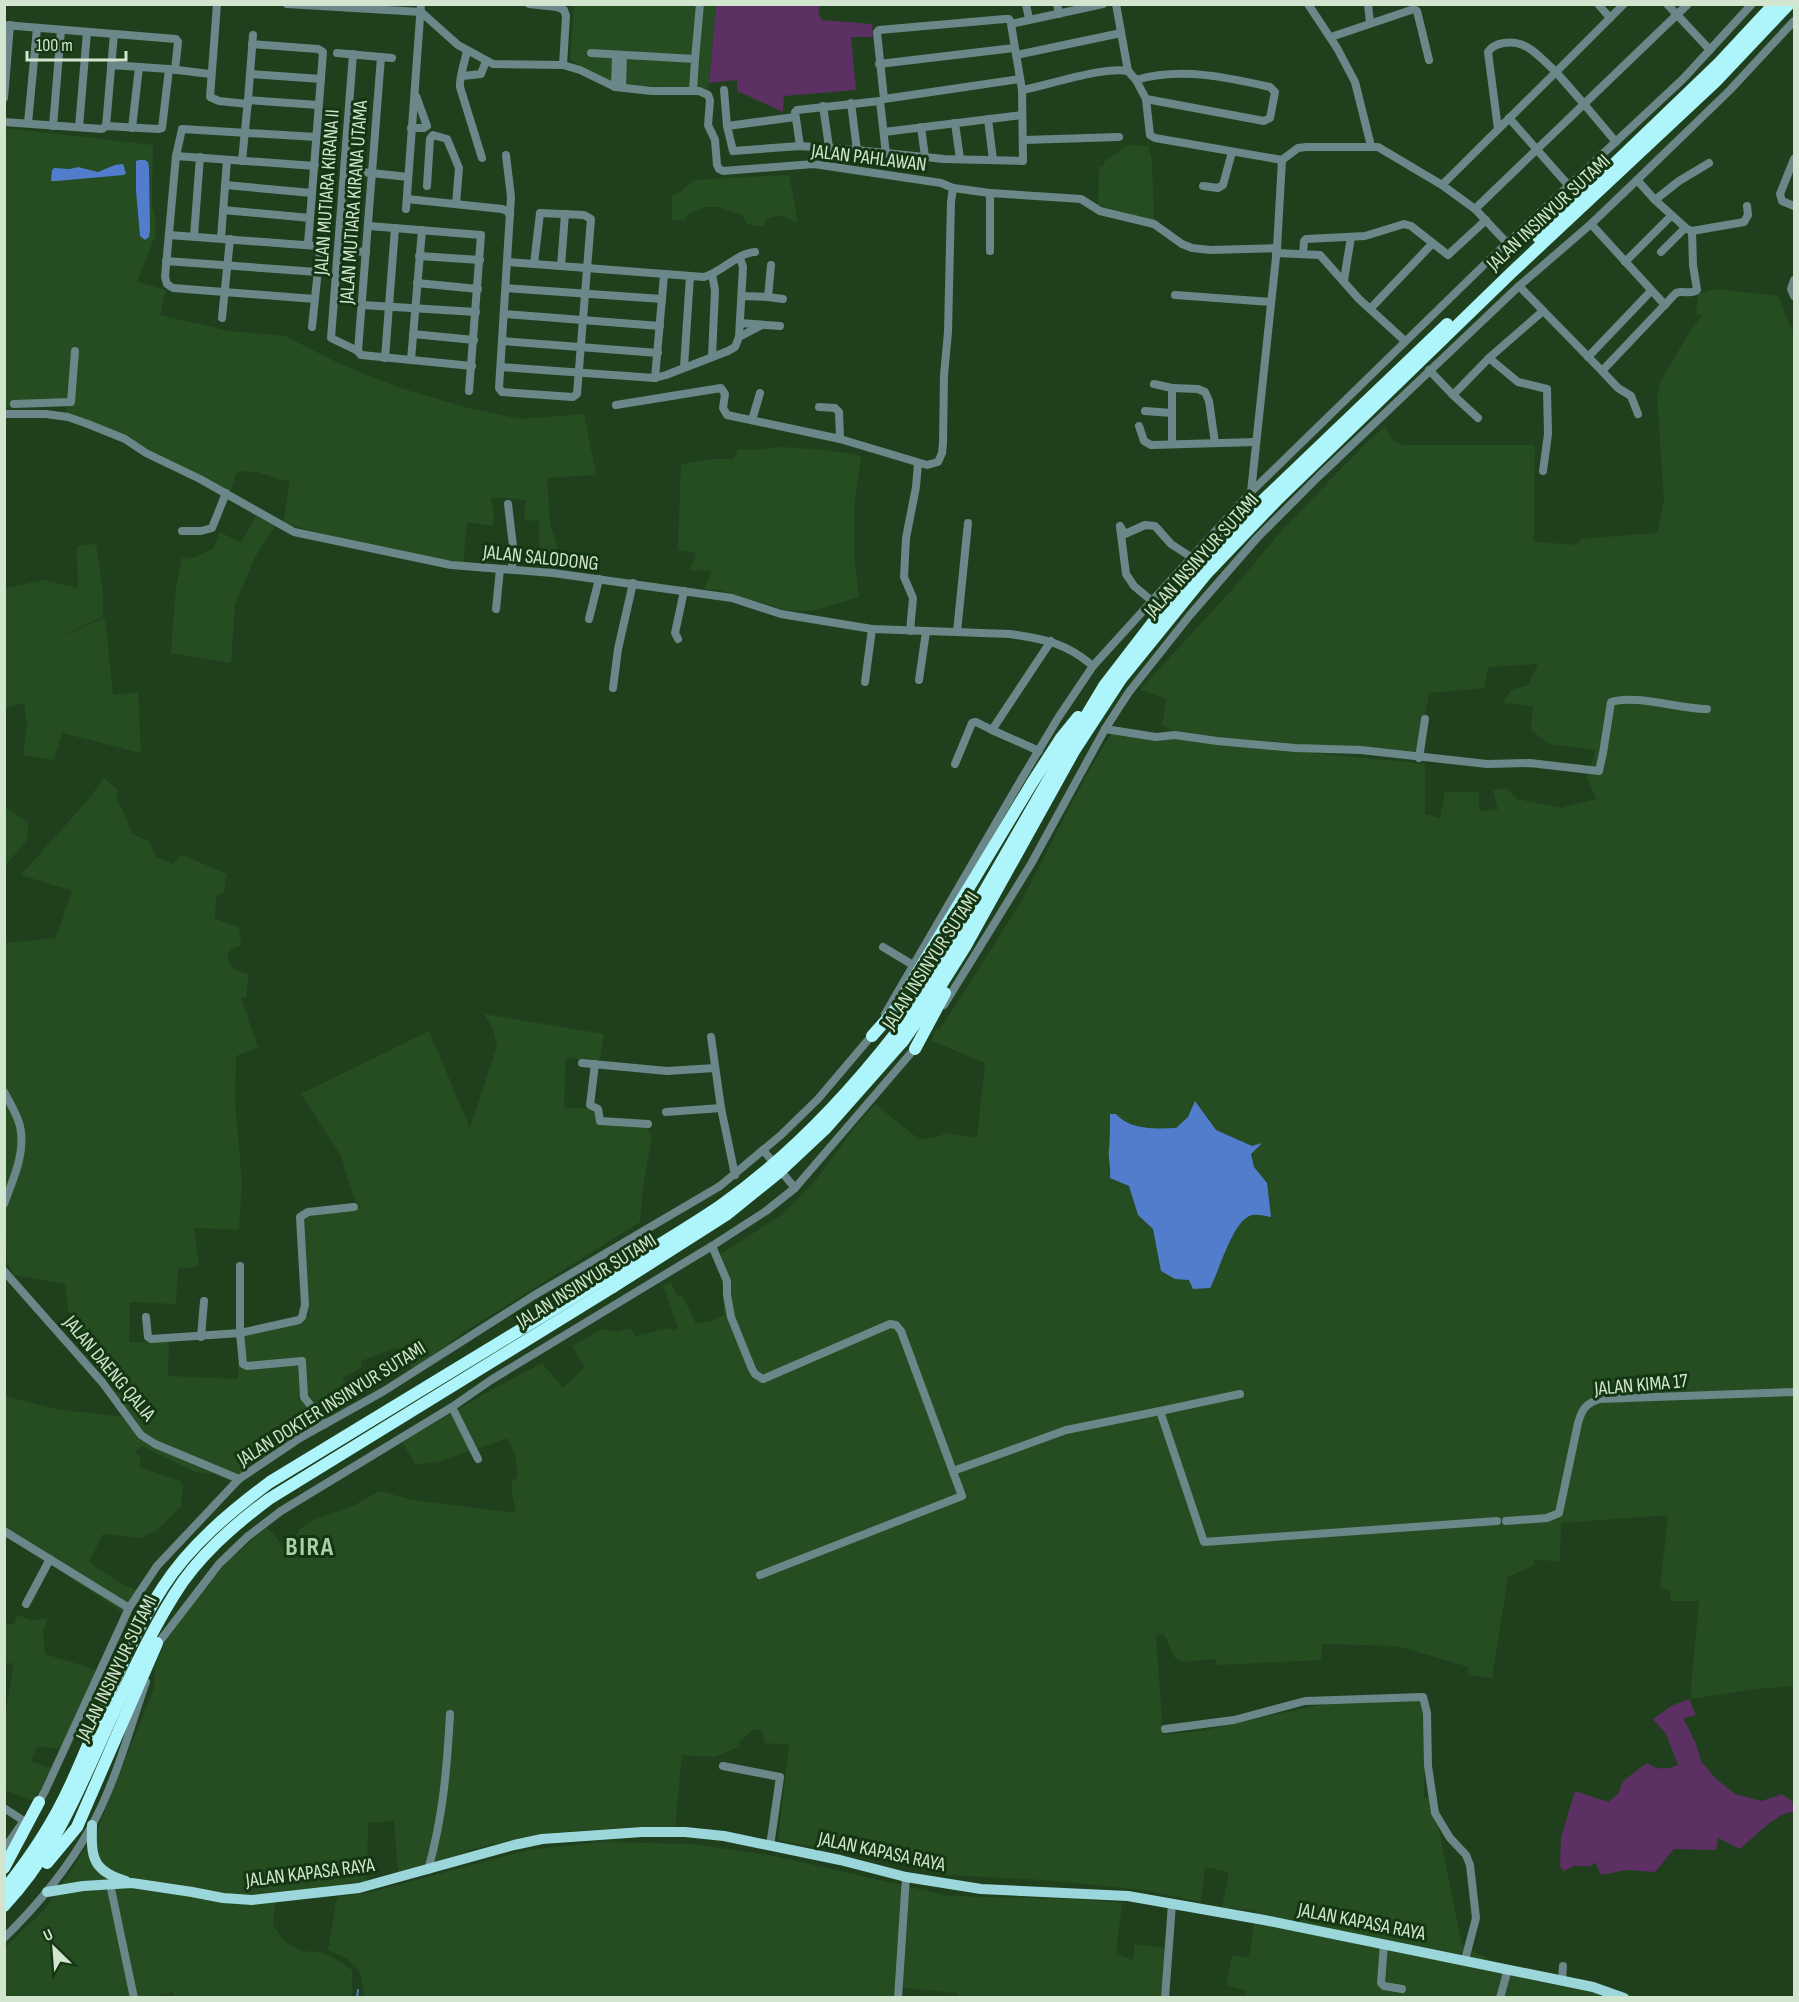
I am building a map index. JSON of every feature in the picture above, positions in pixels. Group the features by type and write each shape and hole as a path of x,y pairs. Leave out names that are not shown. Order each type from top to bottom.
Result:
{"highway":[{"path":"1719,63 1731,43 1766,4"},
{"name":"JALAN INSINYUR SUTAMI","path":"899,1037 1104,686 1171,599 1235,527 1719,63 1774,4"},
{"name":"JALAN INSINYUR SUTAMI","path":"4,1906 64,1797 132,1643 163,1586 203,1539 227,1515 270,1482 610,1282 721,1205 768,1169 800,1140 931,1001 991,901 1080,742 1121,679 1207,573 1276,501 1511,273 1716,81 1789,4"},
{"path":"872,1036 895,1010 1061,738 1104,686"},
{"path":"915,1049 991,901"},
{"path":"11,1891 59,1850 77,1827 157,1643"},
{"path":"4,1868 39,1802"}],"main road":[{"name":"JALAN KAPASA RAYA","path":"92,1825 94,1859 99,1867 113,1877 132,1883 223,1898 252,1900 358,1888 542,1839 642,1832 686,1832 723,1836 840,1860 906,1877 988,1889 1128,1896 1264,1920 1562,1980 1595,1992 1624,1998"},
{"name":"JALAN KAPASA RAYA","path":"47,1892 132,1883"}],"street":[{"path":"217,4 210,74 211,98 219,101 318,105"},
{"path":"287,4 421,8 450,39 486,61 503,66 563,65 618,87 652,91 693,91 700,4"},
{"path":"529,4 564,10 566,16 563,65"},
{"path":"1026,4 1029,19"},
{"path":"1011,23 1058,9 1103,4"},
{"path":"1116,4 1128,70 1146,99 1149,131 1152,136 1282,160 1298,148 1378,147 1403,160 1475,209 1507,243"},
{"path":"1308,4 1331,38 1355,82 1371,146"},
{"path":"1368,4 1371,23"},
{"path":"1598,4 1610,18"},
{"path":"1442,185 1624,4"},
{"path":"1666,4 1710,50"},
{"path":"1475,209 1688,4"},
{"name":"JALAN DOKTER INSINYUR SUTAMI","path":"4,1849 39,1802 129,1608 157,1566 239,1479 300,1438 384,1391 533,1296 710,1194 781,1135 818,1099 872,1036 1038,751 1093,666 1251,492 1507,243 1616,142 1710,50 1752,4"},
{"path":"421,8 407,204 456,204 502,209 510,215"},
{"path":"1331,38 1410,9 1416,9 1429,60"},
{"path":"724,90 732,151 800,146 925,158 1023,161 1022,90 1009,19 877,32 886,154"},
{"path":"4,1938 47,1892 92,1825 113,1776 157,1643 219,1564 247,1537 281,1511 712,1246 766,1211 795,1188 915,1049 975,957 1031,864 1105,729 1158,653 1257,538 1429,370 1637,180 1730,90 1794,21"},
{"path":"4,98 7,25 176,39 178,42 162,128 106,126 102,129 4,122"},
{"path":"28,123 37,28"},
{"path":"53,126 61,30"},
{"path":"79,127 87,32"},
{"path":"879,64 1015,52 1121,33"},
{"path":"106,126 114,34"},
{"path":"242,161 252,40 321,50 323,55 308,244"},
{"path":"1498,129 1488,59 1490,49 1498,44 1520,42 1556,72 1616,142"},
{"path":"467,51 459,82 482,158"},
{"path":"337,53 392,58"},
{"name":"JALAN MUTIARA KIRANA II","path":"353,54 331,332 333,340 358,351"},
{"path":"591,54 695,59"},
{"path":"618,87 619,55"},
{"name":"JALAN MUTIARA KIRANA UTAMA","path":"358,351 381,57"},
{"path":"462,76 481,74 486,61"},
{"path":"111,65 210,74"},
{"path":"132,128 139,67"},
{"path":"1022,90 1122,69 1128,70"},
{"path":"250,74 321,79"},
{"path":"1136,80 1154,75 1203,74 1270,87 1275,92 1270,118 1264,121 1146,99"},
{"path":"800,146 795,117 798,109 882,100 1020,80"},
{"name":"JALAN PAHLAWAN","path":"693,91 705,93 710,100 708,125 715,140 717,165 721,171 814,164 941,183 953,188 990,193 1081,199 1100,211 1154,224 1182,244 1192,248 1320,255 1370,309 1405,341"},
{"path":"411,128 426,126 414,92"},
{"path":"851,103 857,150"},
{"path":"823,106 829,147"},
{"path":"884,132 1022,114"},
{"path":"727,126 795,117"},
{"path":"1509,118 1569,186"},
{"path":"988,119 993,160"},
{"path":"955,123 960,159"},
{"path":"921,127 925,158"},
{"path":"315,299 170,287 165,277 179,131 183,128 316,137"},
{"path":"427,186 430,139 433,135 447,139 459,168 456,204"},
{"path":"1024,140 1119,137"},
{"path":"1203,186 1218,188 1223,185 1232,152"},
{"path":"506,155 511,197 499,388 502,392 569,398 577,394 591,219 587,216 543,212 539,215 534,264"},
{"path":"176,156 315,166"},
{"path":"194,236 200,157"},
{"path":"1794,159 1780,194 1782,201 1794,206"},
{"path":"222,318 228,266 224,210 227,160"},
{"path":"1251,492 1277,251 1282,160"},
{"path":"1655,200 1679,181 1709,163"},
{"path":"344,170 408,177"},
{"path":"1602,371 1676,293 1682,291 1694,293 1698,288 1689,230 1671,216 1637,180"},
{"path":"225,185 312,193"},
{"path":"616,405 719,388 723,389 725,394 723,408 726,414 840,439 918,463 938,462 942,453 953,188"},
{"path":"990,193 990,251"},
{"path":"1661,252 1689,230 1744,222 1748,215 1747,206"},
{"path":"224,210 310,218"},
{"path":"561,266 565,214"},
{"path":"1625,262 1671,216"},
{"path":"1303,254 1306,239 1365,236 1404,224 1411,226 1445,254 1450,254 1486,220"},
{"path":"1591,224 1665,304"},
{"path":"369,226 480,234 482,238 470,391"},
{"path":"385,358 395,228"},
{"path":"411,360 422,230"},
{"path":"168,235 315,245 319,248 312,327"},
{"path":"1344,280 1351,237"},
{"path":"1370,309 1432,244"},
{"path":"339,250 366,252"},
{"path":"508,262 704,277 748,253 755,252"},
{"path":"419,256 480,260"},
{"path":"501,367 655,378 728,351 735,347 739,337 743,267 740,258"},
{"path":"166,261 317,272"},
{"path":"769,295 771,265"},
{"path":"712,274 714,290 712,357"},
{"path":"655,378 664,275"},
{"path":"684,367 690,276"},
{"path":"1794,280 1791,289 1794,296"},
{"path":"417,283 478,289"},
{"path":"1519,286 1618,388 1631,396 1638,414"},
{"path":"506,288 662,299"},
{"path":"1588,357 1651,291"},
{"path":"742,296 769,295 783,299"},
{"path":"1175,295 1271,302"},
{"path":"362,305 476,312"},
{"path":"1453,395 1489,358 1543,311"},
{"path":"504,314 660,326"},
{"path":"740,323 780,326"},
{"path":"739,337 763,324"},
{"path":"413,334 474,339"},
{"path":"503,341 658,353"},
{"path":"14,404 71,402 75,351"},
{"path":"358,351 361,355 371,357 472,366"},
{"path":"1489,358 1518,382 1547,389 1548,434 1543,471"},
{"path":"1429,370 1478,418"},
{"path":"1154,384 1172,388 1198,389 1205,392 1209,401 1215,443"},
{"path":"1172,388 1172,444"},
{"path":"752,420 760,393"},
{"path":"819,406 835,408 839,412 840,439"},
{"path":"1145,411 1172,412"},
{"name":"JALAN SALODONG","path":"4,414 46,414 68,417 88,424 124,439 294,532 451,565 512,569 633,583 732,598 780,614 872,629 1010,634 1051,641 1069,648 1093,666"},
{"path":"1138,426 1144,441 1148,444 1256,442"},
{"path":"910,631 913,598 904,577 906,538 916,487 918,463"},
{"path":"182,531 201,531 212,528 226,493"},
{"path":"508,504 513,546 512,569"},
{"path":"957,632 968,523"},
{"path":"1152,601 1134,586 1126,574 1120,526 1125,534 1145,525 1155,526 1171,544 1191,557"},
{"path":"496,609 500,568"},
{"path":"589,619 598,579"},
{"path":"613,688 618,649 633,583"},
{"path":"678,639 675,633 684,591"},
{"path":"865,681 872,629"},
{"path":"919,680 926,632"},
{"path":"992,730 1051,641"},
{"path":"1105,729 1147,736 1174,735 1295,748 1361,750 1419,758 1487,764 1530,763 1599,771 1611,702 1622,699 1707,709"},
{"path":"1419,758 1425,720"},
{"path":"955,764 972,723 976,722 1038,751"},
{"path":"883,947 914,965"},
{"path":"711,1037 721,1108 735,1175"},
{"path":"582,1063 667,1071 715,1068"},
{"path":"595,1064 590,1105 598,1109 600,1121 648,1124"},
{"path":"4,1092 16,1116 21,1136 18,1164 7,1187 4,1204"},
{"path":"666,1112 721,1108"},
{"path":"763,1150 795,1188"},
{"path":"146,1317 146,1333 150,1339 240,1333 290,1323 302,1317 305,1305 300,1217 308,1212 354,1207"},
{"path":"712,1246 727,1281 731,1317 752,1369 763,1379 890,1324 896,1325 901,1331 962,1496 760,1575"},
{"path":"240,1266 240,1333 244,1366 302,1361 304,1397 325,1424"},
{"name":"JALAN DAENG QALIA","path":"4,1270 102,1382 141,1435 155,1444 239,1479"},
{"path":"201,1337 204,1301"},
{"name":"JALAN KIMA 17","path":"1160,1411 1204,1542 1547,1518 1559,1513 1578,1423 1581,1412 1589,1402 1794,1392"},
{"path":"953,1471 1066,1430 1240,1394"},
{"path":"452,1407 478,1459"},
{"path":"4,1531 129,1608"},
{"path":"26,1604 50,1559"},
{"path":"1165,1729 1234,1720 1305,1701 1423,1697 1427,1713 1428,1766 1435,1813 1450,1838 1466,1855 1470,1865 1476,1918 1465,1960"},
{"path":"428,1870 439,1830 447,1770 450,1714"},
{"path":"723,1766 780,1777 770,1846"},
{"path":"4,1808 24,1821"},
{"path":"898,1998 906,1877"},
{"path":"110,1884 134,1998"},
{"path":"1165,1998 1172,1904"},
{"path":"1384,1944 1380,1983 1384,1986 1402,1989"},
{"path":"1562,1980 1563,1966"},
{"path":"1500,1998 1508,1969"}],"shaded area":[{"path":"574,5 716,5 708,89 629,85 606,80 574,62 570,59"},
{"path":"716,5 820,5 818,13 822,20 872,24 873,37 851,37 856,90 784,96 783,112 737,91 737,80 709,83"},
{"path":"5,128 153,145 152,205 155,217 155,236 137,282 166,290 160,315 229,331 285,336 340,364 400,388 469,408 519,419 584,414 596,475 547,478 550,523 558,550 556,570 548,570 548,555 542,554 539,544 539,521 524,520 526,500 491,497 494,514 493,526 467,522 463,563 358,543 283,523 290,482 257,472 237,471 230,493 115,431 66,414 66,406 5,407"},
{"path":"1128,145 1148,146 1152,160 1154,221 1098,205 1099,166 1104,167 1104,162"},
{"path":"789,175 798,223 780,215 767,219 763,227 747,224 742,215 718,207 705,207 688,214 685,221 672,220 672,196 694,180"},
{"path":"1717,289 1778,296 1794,335 1794,1686 1690,1699 1699,1601 1670,1601 1670,1590 1660,1588 1668,1515 1561,1523 1560,1561 1534,1560 1534,1565 1508,1577 1492,1678 1468,1675 1469,1667 1397,1646 1322,1644 1321,1660 1218,1665 1215,1659 1183,1662 1175,1658 1163,1633 1156,1636 1163,1735 1201,1731 1328,1703 1424,1701 1424,1797 1433,1800 1462,1945 1495,1963 1564,1977 1635,1997 1244,1997 1246,1991 1226,1985 1232,1955 1249,1958 1256,1910 1222,1908 1229,1872 1205,1867 1201,1902 1144,1890 1045,1880 946,1875 778,1840 789,1745 764,1743 762,1730 753,1730 739,1742 740,1746 715,1757 682,1755 675,1828 634,1827 560,1832 475,1848 435,1864 398,1872 394,1821 368,1823 367,1881 276,1894 273,1926 286,1943 303,1951 323,1953 352,1970 352,1997 174,1998 173,1992 161,1994 159,1998 5,1998 5,1948 44,1910 96,1833 154,1688 155,1667 164,1644 176,1621 229,1560 266,1528 271,1531 288,1554 300,1529 313,1520 353,1506 380,1491 412,1500 516,1513 512,1482 518,1477 515,1455 508,1438 441,1461 416,1465 402,1442 542,1363 563,1388 585,1367 572,1346 602,1329 617,1332 631,1328 635,1336 670,1328 674,1331 678,1328 663,1285 671,1282 677,1297 682,1295 696,1324 724,1315 722,1281 715,1258 783,1214 812,1185 875,1104 920,1140 946,1133 977,1138 985,1063 932,1041 933,1034 946,1020 1021,902 1087,774 1113,731 1147,736 1175,731 1162,725 1167,699 1140,690 1238,583 1282,530 1385,426 1392,440 1403,445 1535,445 1534,542 1579,545 1580,539 1657,533 1664,500 1657,395 1660,382 1702,315 1696,313 1698,294","holes":["1538,664 1528,685 1511,690 1502,703 1533,706 1531,730 1549,744 1596,750 1587,777 1596,799 1561,808 1517,799 1506,788 1493,790 1498,810 1479,811 1479,792 1445,792 1440,818 1425,814 1425,764 1313,753 1316,751 1418,753 1429,693 1484,688 1488,667"]},
{"path":"781,447 825,450 861,457 854,507 854,554 859,597 812,611 786,610 719,590 704,589 712,571 690,570 696,553 678,550 681,464 714,459 734,459 738,449 758,450"},
{"path":"258,513 275,526 255,557 235,605 231,663 171,653 176,587 182,558 196,557 214,548 220,532 241,543"},
{"path":"96,544 103,592 103,617 53,640 105,618 113,695 138,692 141,753 62,733 54,760 23,755 27,725 24,703 5,708 5,588 44,580 78,588 77,546"},
{"path":"104,778 118,790 116,799 132,834 149,841 156,857 172,865 180,856 185,856 227,874 223,893 216,896 215,919 239,927 241,945 231,949 227,956 233,969 249,975 246,997 241,998 258,1048 236,1056 235,1100 242,1183 239,1230 194,1228 199,1266 178,1269 176,1304 130,1302 129,1342 169,1342 168,1376 238,1379 238,1336 294,1324 309,1315 304,1216 360,1208 352,1192 341,1156 301,1094 429,1031 470,1128 497,1046 492,1027 484,1014 604,1034 600,1060 566,1058 564,1108 597,1109 596,1124 646,1126 652,1137 643,1187 640,1222 464,1332 413,1371 403,1350 396,1348 361,1361 362,1367 343,1378 348,1407 260,1458 230,1481 215,1474 195,1472 142,1446 135,1451 141,1458 139,1467 180,1481 183,1485 181,1506 156,1531 140,1538 103,1534 89,1562 120,1583 137,1590 124,1613 5,1537 4,1396 56,1409 122,1417 112,1402 116,1391 74,1338 82,1329 68,1310 65,1284 14,1275 7,1263 6,1235 4,1234 5,943 56,938 72,891 21,875 88,800"},
{"path":"5,807 28,822 27,840 5,866"},
{"path":"17,1615 31,1620 48,1618 43,1631 45,1654 96,1670 62,1748 37,1747 31,1761 51,1768 34,1801 5,1790 4,1723 14,1663 5,1664 5,1623 14,1625"},
{"path":"1689,1699 1696,1715 1683,1718 1696,1744 1701,1761 1715,1778 1735,1794 1762,1801 1782,1794 1794,1803 1794,1812 1773,1820 1740,1849 1718,1838 1716,1850 1674,1849 1655,1872 1626,1870 1601,1875 1595,1862 1591,1866 1574,1866 1564,1871 1560,1867 1561,1837 1575,1791 1608,1802 1618,1794 1623,1781 1647,1763 1662,1768 1678,1765 1666,1734 1653,1719 1673,1705"},
{"path":"602,1842 693,1844 774,1856 949,1896 1073,1899 1122,1903 1116,1954 1133,1960 1135,1944 1168,1949 1163,1998 1128,1996 1127,1998 958,1998 958,1993 895,1987 893,1998 364,1997 360,1971 346,1958 328,1950 337,1897 372,1892 528,1850"}],"water":[{"path":"136,161 148,162 149,168 150,230 149,237 145,240 140,236 136,191"},
{"path":"123,164 126,173 124,175 51,181 54,168 78,167 98,172"},
{"path":"1195,1101 1216,1130 1252,1146 1262,1143 1251,1154 1254,1167 1267,1183 1271,1217 1252,1215 1245,1219 1227,1247 1210,1288 1193,1289 1189,1280 1175,1279 1161,1271 1153,1229 1138,1215 1129,1186 1110,1178 1109,1152 1110,1114 1116,1114 1136,1126 1176,1128 1188,1117"}],"waterway":[{"path":"357,1998 358,1990"}],"district":[{"name":"BIRA","path":"310,1546"}]}
